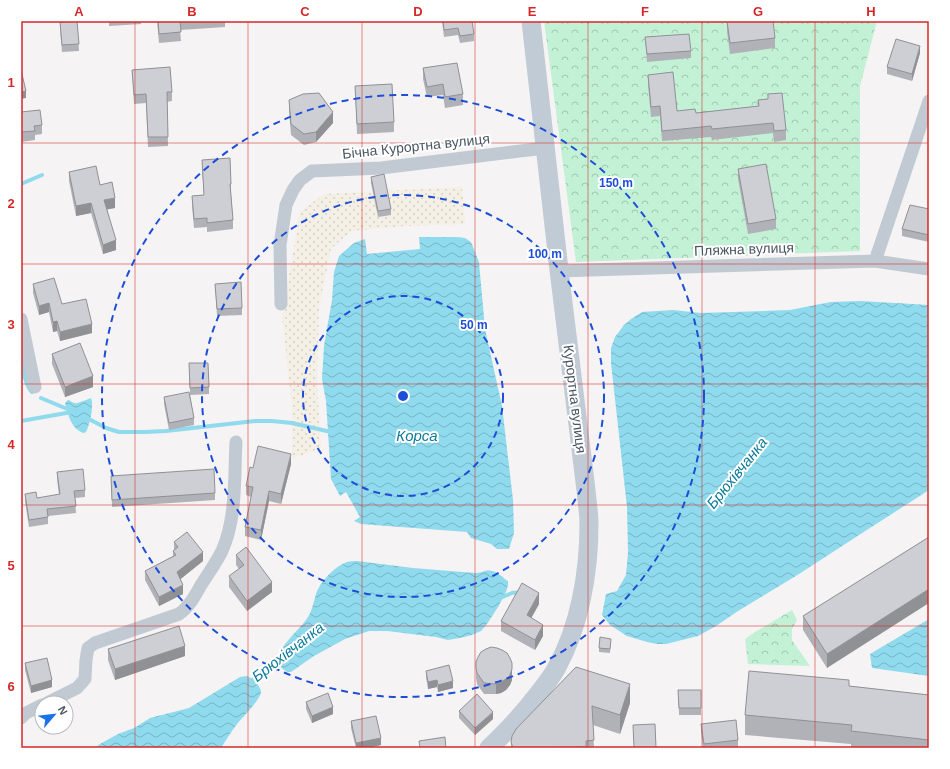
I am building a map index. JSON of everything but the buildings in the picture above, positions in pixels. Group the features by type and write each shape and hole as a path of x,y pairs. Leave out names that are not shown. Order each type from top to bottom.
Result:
{"main road":[{"name":"Курортна вулиця","path":"489,748 504,735 545,686 556,668 566,648 579,610 586,576 589,523 586,490 559,272 531,21"}],"street":[{"path":"875,261 929,101"},
{"name":"Бічна Курортна вулиця","path":"281,304 280,245 286,205 293,190 300,180 312,170 381,168 546,148"},
{"name":"Пляжна вулиця","path":"559,272 875,261 929,269"},
{"path":"21,319 35,387"},
{"path":"63,695 77,688 85,678 88,648 95,642 179,614 187,606 211,571 222,551 232,514 236,442"},
{"path":"21,718 26,713 34,709"}],"green space":[{"path":"544,21 877,21 860,86 860,251 576,262"},
{"path":"792,610 797,620 792,629 792,640 810,666 748,664 745,639"}],"sand":[{"path":"462,187 465,224 406,226 351,231 331,249 319,307 317,385 321,448 292,459 292,406 282,318 300,212 324,194"}],"water":[{"name":"Корса","path":"419,237 465,238 471,242 479,262 485,329 502,406 513,500 514,533 509,549 497,549 491,544 471,538 467,532 361,524 354,521 360,517 346,492 340,496 331,479 326,401 322,379 324,346 332,300 334,272 339,256 354,243 365,239 367,254 420,249"},
{"path":"861,301 929,305 929,490 799,574 698,636 666,644 657,644 627,636 610,625 602,615 606,594 617,591 626,575 628,552 627,507 611,363 611,348 615,337 624,325 642,312 673,310 701,313 790,310 831,302"},
{"path":"91,398 92,410 90,420 86,432 83,433 73,424 65,403 68,400 76,403"},
{"path":"357,561 413,568 475,573 491,571 497,573 508,581 508,585 498,607 487,624 481,631 472,635 448,640 436,637 387,631 369,631 345,639 314,656 291,672 287,672 279,664 279,655 285,644 308,617 321,584 328,575 342,564"},
{"path":"929,619 929,676 872,668 870,654"},
{"path":"247,676 254,680 260,687 260,695 255,704 237,724 221,748 94,748 118,734 134,728 150,718 189,708 240,677"}],"waterway":[{"path":"21,184 42,175"},
{"path":"21,358 26,381 32,392"},
{"path":"41,398 72,411"},
{"path":"21,421 72,412"},
{"path":"85,417 106,428 119,432 166,431 255,421 292,423 331,432"},
{"name":"Брюхівчанка","path":"500,598 512,593 522,592"},
{"name":"Брюхівчанка","path":"250,682 282,656"}]}
